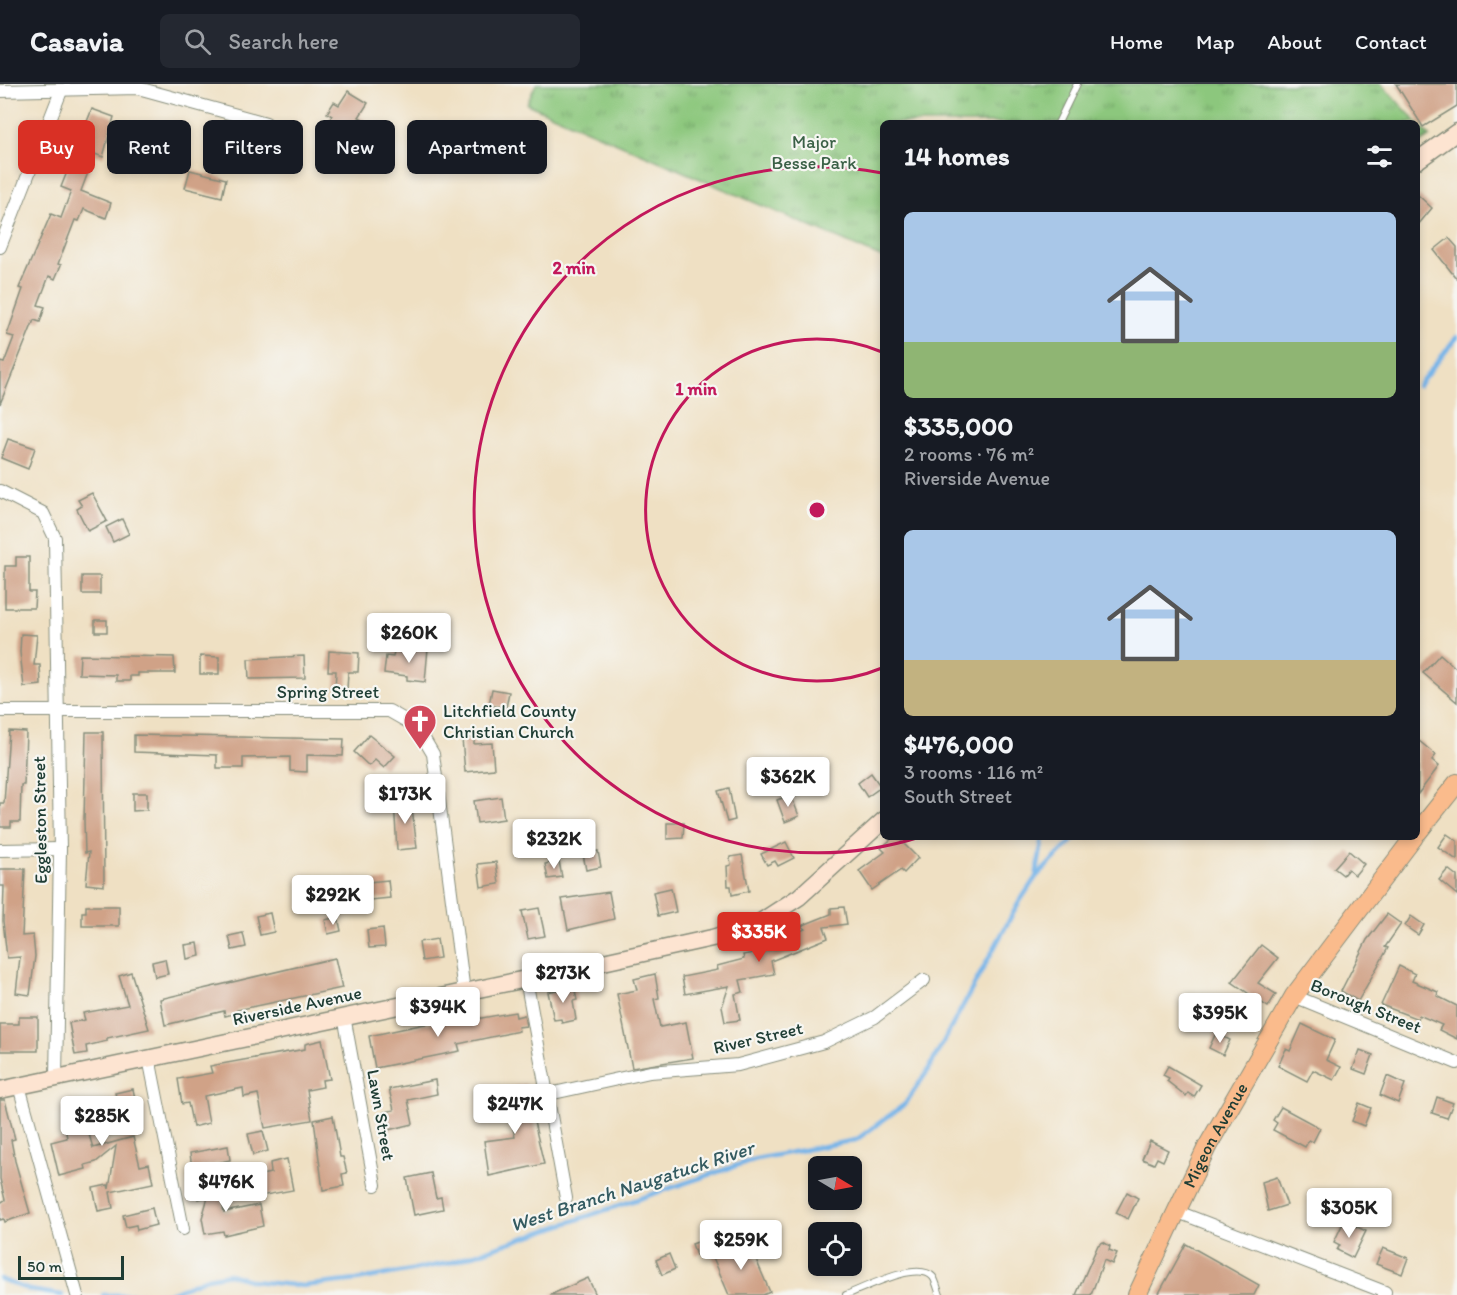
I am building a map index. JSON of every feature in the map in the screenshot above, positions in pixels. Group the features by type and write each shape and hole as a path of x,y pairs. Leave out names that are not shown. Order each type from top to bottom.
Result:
{"main road":[{"path":"1420,829 1457,783"},
{"name":"Migeon Avenue","path":"1137,1295 1207,1147 1294,996 1412,840"}],"street":[{"path":"0,91 61,92 99,87 138,88 255,120"},
{"path":"0,247 61,92"},
{"path":"1420,159 1457,132"},
{"name":"Eggleston Street","path":"0,491 43,513 55,538 60,849 56,1078"},
{"name":"Spring Street","path":"0,711 389,711 417,727 433,754 464,992"},
{"name":"Riverside Avenue","path":"0,1090 526,979 712,938 756,925 799,897 880,823"},
{"path":"0,850 60,849"},
{"path":"526,979 549,1094 566,1198"},
{"name":"River Street","path":"549,1094 651,1072 738,1065 824,1042 875,1017 924,980"},
{"name":"Borough Street","path":"1294,996 1457,1063"},
{"name":"Lawn Street","path":"344,1016 375,1185"},
{"path":"149,1058 183,1229"},
{"path":"19,1086 76,1295"},
{"path":"1178,1212 1385,1292 1384,1295"}],"lane":[{"path":"1059,120 1077,84"},
{"path":"846,1295 904,1273 922,1270 933,1277 940,1295"}],"green space":[{"name":"Major Besse Park","path":"536,84 1381,84 1415,120 880,120 880,257 527,104"},
{"path":"1420,125 1430,136 1420,143"}],"building":[{"path":"1396,84 1457,84 1457,106 1423,127"},
{"path":"348,91 368,103 359,117 364,120 330,120 332,116 327,113 334,102 339,105"},
{"path":"92,109 114,117 113,120 107,120 107,142 103,157 95,154 95,120 88,120"},
{"path":"191,170 226,179 222,197 185,188"},
{"path":"66,174 87,174 81,191 111,203 106,218 84,209 79,221 75,220 58,264 61,265 55,279 49,276 38,305 45,307 40,322 34,320 0,404 0,362 4,363 14,337 7,335 23,289 19,288 51,214 61,218 71,191 61,187"},
{"path":"1420,197 1432,208 1420,223"},
{"path":"1449,238 1457,247 1457,279 1434,250"},
{"path":"8,439 35,448 28,469 1,458"},
{"path":"92,493 107,521 88,531 77,509 82,506 78,500"},
{"path":"122,519 129,534 113,542 106,527"},
{"path":"16,557 29,557 29,592 35,592 34,608 5,608 5,566 16,566"},
{"path":"82,576 100,576 100,594 82,594"},
{"path":"95,620 107,620 107,632 95,632"},
{"path":"21,634 37,635 34,665 40,665 41,685 24,687 20,652"},
{"path":"411,647 428,648 425,682 407,680 407,676 384,673 386,656 393,657 394,651 410,653"},
{"path":"329,651 359,653 358,672 348,672 347,690 335,689 336,671 328,671"},
{"path":"1440,654 1457,669 1457,702 1423,673"},
{"path":"80,655 174,657 175,673 138,673 138,676 130,676 130,681 116,681 116,675 79,674"},
{"path":"200,656 219,657 219,674 200,674"},
{"path":"304,656 305,678 249,679 248,659"},
{"path":"492,689 509,692 506,708 489,705"},
{"path":"9,731 26,732 24,785 21,785 20,822 11,822 11,827 0,827 0,803 4,803"},
{"path":"86,732 103,732 104,886 86,884 89,852 85,853 84,821"},
{"path":"134,735 344,739 343,756 307,755 307,772 290,771 290,757 243,758 243,768 217,768 217,755 134,752"},
{"path":"369,735 395,756 384,768 375,760 369,766 354,752"},
{"path":"474,738 474,744 492,743 494,769 465,772 462,739"},
{"path":"1420,742 1436,755 1432,760 1439,766 1420,791"},
{"path":"871,773 880,788 867,797 858,783"},
{"path":"729,788 735,820 727,822 718,791"},
{"path":"133,793 147,793 147,810 133,811"},
{"path":"791,795 799,816 785,822 777,800"},
{"path":"501,797 504,819 477,823 474,801"},
{"path":"411,800 417,848 397,850 394,801"},
{"path":"667,823 684,823 683,838 667,839"},
{"path":"1447,834 1457,841 1457,860 1438,847"},
{"path":"890,840 900,840 918,858 904,873 901,870 872,890 859,871 885,852 881,848"},
{"path":"786,842 794,858 778,866 775,861 767,865 761,854"},
{"path":"598,851 601,867 586,870 583,854"},
{"path":"1349,851 1364,864 1355,875 1348,869 1343,875 1334,868"},
{"path":"742,855 749,891 732,895 731,886 728,886 727,866 731,865 730,857"},
{"path":"559,861 562,877 548,879 545,864"},
{"path":"496,862 499,884 481,887 478,864"},
{"path":"0,869 25,869 22,936 33,935 35,956 30,995 16,993 20,957 7,958 3,921 4,886 0,886"},
{"path":"1448,869 1457,876 1457,895 1439,880"},
{"path":"388,880 390,898 370,900 368,882"},
{"path":"671,888 676,912 658,916 653,892"},
{"path":"609,892 614,919 568,930 562,899"},
{"path":"86,906 119,906 119,926 82,926 82,912 86,912"},
{"path":"844,907 847,924 824,927 828,938 771,961 774,974 740,980 743,992 735,994 740,1020 725,1022 722,1007 729,986 685,994 682,977 718,970 717,966 744,959 743,955 785,947 782,939 805,929 801,926 831,914 831,908"},
{"path":"539,908 545,936 528,939 522,911"},
{"path":"270,913 274,932 260,935 256,916"},
{"path":"1387,914 1401,924 1385,947 1388,948 1358,1001 1341,991 1367,940"},
{"path":"1411,916 1424,925 1418,935 1405,926"},
{"path":"338,917 341,931 328,934 325,920"},
{"path":"383,928 385,947 369,948 367,930"},
{"path":"243,933 246,947 232,950 229,936"},
{"path":"437,939 440,958 422,961 419,942"},
{"path":"198,943 200,956 187,959 185,945"},
{"path":"1261,945 1278,958 1258,983 1276,994 1268,1007 1232,982"},
{"path":"335,958 342,988 237,1010 237,1013 225,1016 224,1011 165,1025 160,999"},
{"path":"165,959 168,974 155,977 152,962"},
{"path":"1399,966 1415,974 1412,981 1438,992 1437,996 1457,1006 1457,1039 1439,1030 1442,1025 1419,1015 1418,1019 1381,1005"},
{"path":"131,972 149,1029 107,1038 107,1041 86,1046 87,1053 75,1055 69,1023 85,1020 83,1013 128,1005 119,976"},
{"path":"655,974 659,998 654,999 660,1027 686,1022 693,1058 632,1068 617,994 637,990 634,979"},
{"path":"574,986 577,1000 573,1001 576,1020 562,1023 561,1019 554,1020 548,992"},
{"path":"515,1012 516,1017 524,1015 526,1026 518,1027 519,1031 458,1044 460,1051 375,1068 369,1036 453,1018 454,1023"},
{"path":"19,1017 38,1017 38,1051 0,1051 0,1024 19,1024"},
{"path":"1302,1024 1335,1040 1326,1060 1341,1067 1334,1080 1313,1070 1307,1081 1278,1066 1286,1049 1290,1051"},
{"path":"1216,1033 1230,1040 1223,1055 1209,1048"},
{"path":"322,1040 330,1079 322,1080 323,1087 307,1090 312,1120 265,1128 258,1094 244,1097 243,1088 204,1096 209,1123 193,1127 188,1103 182,1104 178,1079 212,1073 210,1066 305,1049 305,1044"},
{"path":"1360,1050 1373,1055 1366,1074 1353,1069"},
{"path":"1168,1066 1201,1085 1194,1097 1188,1093 1186,1096 1167,1081 1169,1078 1163,1075"},
{"path":"1387,1076 1405,1084 1398,1103 1380,1095"},
{"path":"435,1080 437,1094 408,1100 413,1124 388,1130 384,1112 394,1110 389,1089"},
{"path":"525,1084 544,1164 489,1176 484,1141 515,1137 508,1107 498,1109 494,1091"},
{"path":"133,1089 139,1118 121,1121 120,1117 86,1124 93,1148 133,1137 140,1166 149,1164 153,1183 110,1192 113,1208 98,1211 93,1188 108,1185 109,1189 116,1146 96,1162 85,1165 86,1169 59,1176 51,1142 67,1138 62,1110 117,1100 115,1093"},
{"path":"1437,1097 1453,1103 1447,1118 1432,1113"},
{"path":"0,1100 5,1100 15,1139 11,1140 15,1161 30,1213 5,1222 4,1219 0,1220 0,1203 5,1200 0,1179"},
{"path":"1359,1103 1371,1108 1364,1126 1352,1121"},
{"path":"1281,1107 1320,1128 1313,1142 1309,1140 1305,1147 1273,1130 1277,1123 1273,1120"},
{"path":"333,1116 340,1157 343,1157 347,1173 342,1174 344,1186 323,1190 314,1120"},
{"path":"263,1131 268,1151 253,1155 248,1134"},
{"path":"1150,1141 1168,1150 1163,1161 1157,1158 1154,1164 1142,1159"},
{"path":"228,1146 230,1160 192,1169 190,1153"},
{"path":"287,1159 293,1190 260,1196 256,1176 271,1173 270,1163"},
{"path":"216,1169 224,1212 259,1205 263,1226 224,1235 223,1231 205,1234 202,1218 208,1197 198,1199 196,1187 212,1184"},
{"path":"431,1173 436,1198 441,1197 443,1209 414,1215 407,1178"},
{"path":"1277,1177 1287,1205 1268,1211 1262,1182"},
{"path":"1127,1192 1138,1198 1128,1219 1116,1213"},
{"path":"152,1208 156,1225 137,1230 136,1225 126,1227 123,1215"},
{"path":"1344,1221 1366,1231 1353,1258 1337,1250 1340,1245 1334,1242"},
{"path":"706,1239 710,1250 696,1255 692,1244"},
{"path":"748,1241 770,1292 763,1295 729,1295 712,1255"},
{"path":"1103,1242 1110,1246 1109,1250 1117,1253 1112,1264 1104,1260 1091,1295 1076,1295 1098,1245"},
{"path":"1186,1244 1259,1285 1254,1295 1158,1295"},
{"path":"1383,1248 1408,1258 1402,1274 1376,1264"},
{"path":"669,1254 675,1269 662,1275 656,1260"},
{"path":"588,1278 596,1295 550,1295"}],"waterway":[{"name":"West Branch Naugatuck River","path":"1420,383 1457,337"},
{"name":"West Branch Naugatuck River","path":"103,1295 167,1294 207,1278 229,1274 252,1281 303,1286 357,1280 449,1263 756,1159 856,1140 905,1104 927,1072 1018,904 1036,877 1042,840"},
{"name":"West Branch Naugatuck River","path":"1037,876 1073,840"},
{"name":"West Branch Naugatuck River","path":"0,1279 29,1290 62,1295"}],"place":[{"name":"Litchfield County Christian Church","path":"420,750"}]}
